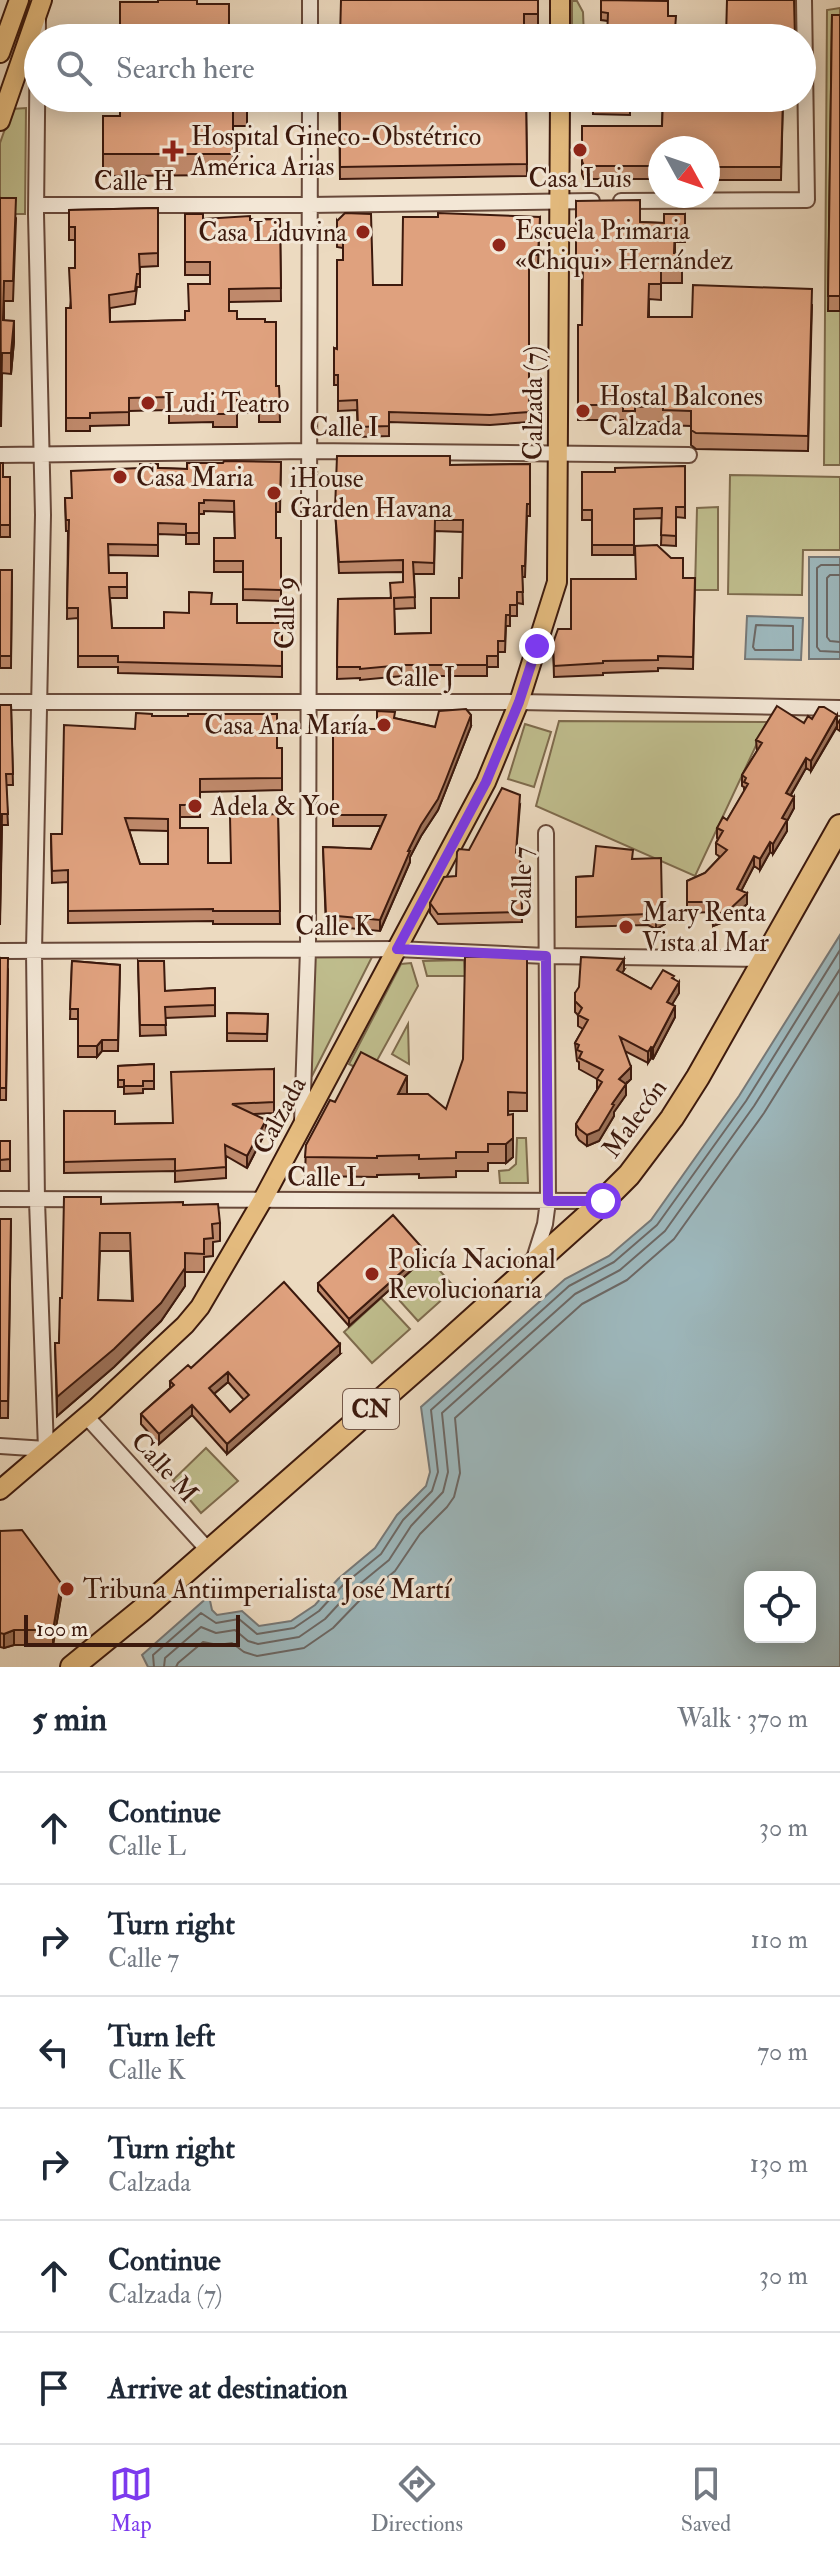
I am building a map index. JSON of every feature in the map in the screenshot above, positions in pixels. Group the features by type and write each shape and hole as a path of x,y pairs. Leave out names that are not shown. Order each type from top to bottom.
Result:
{"highway":[{"name":"Malecón","path":"72,1667 142,1610 532,1266 629,1175 698,1077 840,826"}],"main road":[{"path":"0,53 19,0"},
{"path":"560,0 560,24"},
{"path":"33,24 40,5"},
{"path":"0,121 24,51"},
{"name":"Calzada (7)","path":"519,702 557,582 560,112"},
{"name":"Calzada","path":"0,1490 86,1416 185,1325 200,1307 262,1201 486,782 519,702"}],"street":[{"path":"310,0 310,24"},
{"name":"Calle H","path":"804,0 804,24"},
{"path":"0,1446 46,1449 37,1201 34,951 43,515 37,205 38,112"},
{"name":"Calle 9","path":"301,1127 308,950 310,112"},
{"name":"Calle H","path":"37,205 807,200 806,112"},
{"name":"Calle I","path":"0,455 308,451 689,455"},
{"name":"Calle J","path":"0,702 309,700 840,708"},
{"name":"Calle 7","path":"532,1266 545,1224 548,1201 546,833"},
{"name":"Calle K","path":"0,951 397,949 546,956 763,959"},
{"name":"Calle L","path":"0,1199 603,1201"},
{"name":"Calle M","path":"86,1416 209,1551"}],"shaded area":[{"path":"572,1 577,1 583,12 583,24 572,24"},
{"path":"840,8 840,465 824,465 827,10"},
{"path":"24,108 26,112 25,214 0,214 0,143 12,109"},
{"path":"730,475 840,477 840,550 803,550 802,595 728,594"},
{"path":"718,507 718,590 695,590 697,508"},
{"path":"559,721 767,722 695,876 536,806"},
{"path":"525,724 551,732 534,787 508,779"},
{"path":"314,957 372,957 312,1076 309,1076"},
{"path":"464,960 465,976 427,976 423,961"},
{"path":"411,963 418,986 369,1075 349,1064 401,964"},
{"path":"408,1024 409,1064 392,1054"},
{"path":"517,1138 526,1138 528,1183 500,1183 499,1171 509,1170 516,1164"},
{"path":"427,1256 455,1288 418,1321 390,1290"},
{"path":"381,1298 410,1329 372,1363 344,1332"},
{"path":"206,1448 238,1481 201,1513 173,1480"}],"water":[{"path":"809,557 840,557 840,659 809,659"},
{"path":"747,616 803,618 801,660 745,659"},
{"path":"840,935 840,1667 148,1667 142,1655 209,1596 212,1610 217,1615 242,1611 259,1626 291,1621 315,1605 338,1579 375,1548 397,1515 426,1486 430,1472 421,1407 565,1279 609,1256 651,1220 739,1096"}],"building":[{"path":"197,0 197,4 229,4 229,24 120,24 120,2"},
{"path":"341,0 538,0 538,14 524,14 524,24 340,24"},
{"path":"601,0 668,1 668,16 676,16 675,24 608,24 608,13 601,12"},
{"path":"727,0 794,0 795,24 726,24"},
{"path":"832,15 840,15 840,296 828,296"},
{"path":"120,112 233,112 233,154 103,154 103,116 120,116"},
{"path":"340,112 526,112 527,164 340,167"},
{"path":"662,112 783,112 781,167 720,167 720,136 648,136 648,166 584,166 582,126 662,126"},
{"path":"0,198 16,198 13,281 4,281 3,320 14,321 11,353 2,353 1,406"},
{"path":"640,200 640,222 664,223 664,214 685,214 685,227 675,227 674,253 682,253 682,268 661,268 661,284 649,284 648,317 692,317 693,285 812,289 808,436 696,433 691,430 691,411 663,410 663,406 635,407 635,411 623,411 623,405 578,405 578,325 582,325 583,262 576,262 576,201"},
{"path":"158,208 158,253 139,254 140,274 137,274 135,291 109,295 110,322 185,320 185,311 189,311 188,284 210,284 210,262 185,262 185,214 203,214 203,219 250,216 250,220 280,219 281,288 229,289 229,311 237,311 237,319 276,322 276,386 279,386 280,409 259,409 259,400 237,400 237,414 213,414 213,408 169,410 169,397 129,398 129,412 90,413 90,418 66,418 66,308 71,308 69,268 75,268 75,227 69,227 69,210"},
{"path":"345,213 371,214 373,285 402,285 403,217 438,217 438,213 540,217 538,255 529,255 529,412 490,415 389,412 389,426 358,427 357,400 338,401 338,375 334,375 337,260 343,260 343,238 337,237 337,221"},
{"path":"337,456 450,456 450,465 530,464 530,504 527,504 525,566 522,566 523,592 517,592 517,605 510,605 510,615 506,615 505,641 498,641 498,656 487,656 487,665 337,667 338,599 391,598 390,583 403,582 403,560 339,562 335,510","holes":["435,520 463,520 459,598 431,598 431,633 395,634 394,598 415,597 413,562 434,563"]},
{"path":"281,462 280,501 276,501 276,538 281,538 281,590 243,589 243,561 214,561 214,538 235,538 234,501 204,500 204,503 199,503 199,533 186,533 186,524 158,523 158,545 108,544 109,573 127,573 127,587 109,587 112,628 164,628 164,612 189,613 189,592 212,593 211,604 237,604 237,623 282,623 282,666 118,662 118,656 78,656 78,608 67,608 69,520 66,520 65,498 72,498 71,471 140,468 140,464 187,469 187,463"},
{"path":"0,463 3,463 3,477 10,477 10,525 0,525"},
{"path":"685,466 685,507 676,507 676,536 661,535 662,508 634,509 634,545 592,545 592,510 582,510 582,472"},
{"path":"657,545 671,558 683,558 683,578 695,578 693,657 658,656 658,660 554,666 553,643 558,629 571,629 571,579 636,579 635,546"},
{"path":"0,570 12,570 11,656 0,656"},
{"path":"0,705 11,705 13,774 6,774 8,814 2,814 0,914"},
{"path":"777,706 804,723 808,716 812,719 819,707 837,715 811,761 806,758 786,793 794,797 782,818 787,820 760,859 754,856 737,889 747,893 729,910 713,916 712,902 687,902 687,881 705,873 727,850 716,843 723,831 717,828 723,817 727,820 748,784 742,775 762,743 756,740"},
{"path":"466,709 471,715 445,782 408,851 380,920 326,915 323,847 371,849 386,815 333,815 333,729 377,729 377,711 395,712 394,718 435,727 439,711"},
{"path":"136,713 152,716 277,714 277,748 282,748 282,778 200,779 200,805 180,805 180,828 208,828 208,863 231,863 230,816 278,814 280,911 68,911 68,870 52,871 51,834 62,834 64,725 135,729","holes":["125,818 168,819 168,864 140,864"]},
{"path":"502,788 520,795 516,853 520,853 522,912 438,914 430,903 444,877 456,876 457,852 459,849 469,850"},
{"path":"596,846 633,850 632,859 661,858 662,908 665,914 656,918 648,914 576,917 576,877 593,876"},
{"path":"527,956 527,1093 508,1092 508,1115 513,1114 513,1138 506,1144 488,1144 488,1152 456,1152 456,1158 419,1159 419,1155 305,1157 306,1145 330,1100 335,1102 361,1052 407,1076 398,1094 428,1094 446,1109 463,1059 465,957"},
{"path":"581,957 624,959 617,970 651,989 663,970 679,982 667,1002 675,1006 653,1048 648,1052 620,1037 631,1067 619,1079 626,1084 599,1130 587,1135 576,1124 602,1082 597,1079 603,1070 579,1058 582,1052 577,1050 579,1045 575,1043 588,1020 578,1015 582,1008 575,1001"},
{"path":"0,958 8,958 6,1088 0,1088"},
{"path":"72,961 120,965 118,1040 102,1040 97,1046 78,1046 78,1009 70,1009"},
{"path":"138,961 164,961 165,991 215,988 215,1005 165,1007 166,1025 140,1025"},
{"path":"227,1013 268,1014 267,1034 227,1033"},
{"path":"154,1064 154,1081 143,1081 143,1086 124,1086 124,1080 118,1080 118,1066"},
{"path":"274,1069 274,1102 232,1104 266,1120 247,1156 225,1145 226,1167 175,1171 175,1159 64,1162 64,1111 115,1111 115,1124 173,1123 171,1072"},
{"path":"0,1141 10,1141 10,1159 0,1160"},
{"path":"64,1197 101,1197 101,1204 218,1204 220,1223 212,1224 213,1238 204,1239 204,1254 185,1253 185,1268 161,1303 114,1349 57,1397 55,1343 59,1343","holes":["100,1233 130,1233 133,1301 98,1300"]},
{"name":"Policía Nacional Revolucionaria","path":"393,1215 425,1251 349,1319 318,1283"},
{"path":"0,1219 11,1219 8,1401 0,1401"},
{"path":"284,1282 340,1344 227,1444 192,1405 159,1434 141,1414 174,1385 170,1381 188,1365 191,1368","holes":["228,1372 249,1395 230,1412 209,1388"]},
{"path":"22,1530 61,1583 53,1630 14,1630 4,1634 0,1633 0,1531"}],"place":[{"name":"Casa Luis","path":"580,150"},
{"name":"Hospital Gineco-Obstétrico América Arias","path":"173,151"},
{"name":"Casa Liduvina","path":"363,232"},
{"name":"Escuela Primaria «Chiqui» Hernández","path":"499,245"},
{"name":"Ludi Teatro","path":"148,403"},
{"name":"Hostal Balcones Calzada","path":"583,411"},
{"name":"Casa Maria","path":"120,477"},
{"name":"iHouse Garden Havana","path":"274,493"},
{"name":"Casa Ana María","path":"384,725"},
{"name":"Adela & Yoe","path":"195,806"},
{"name":"Mary Renta Vista al Mar","path":"626,927"},
{"name":"Policía Nacional Revolucionaria","path":"372,1274"},
{"name":"Tribuna Antiimperialista José Martí","path":"67,1589"}],"route":[{"path":"537,646 519,702 486,782 397,949 546,956 548,1201 603,1201"}]}
